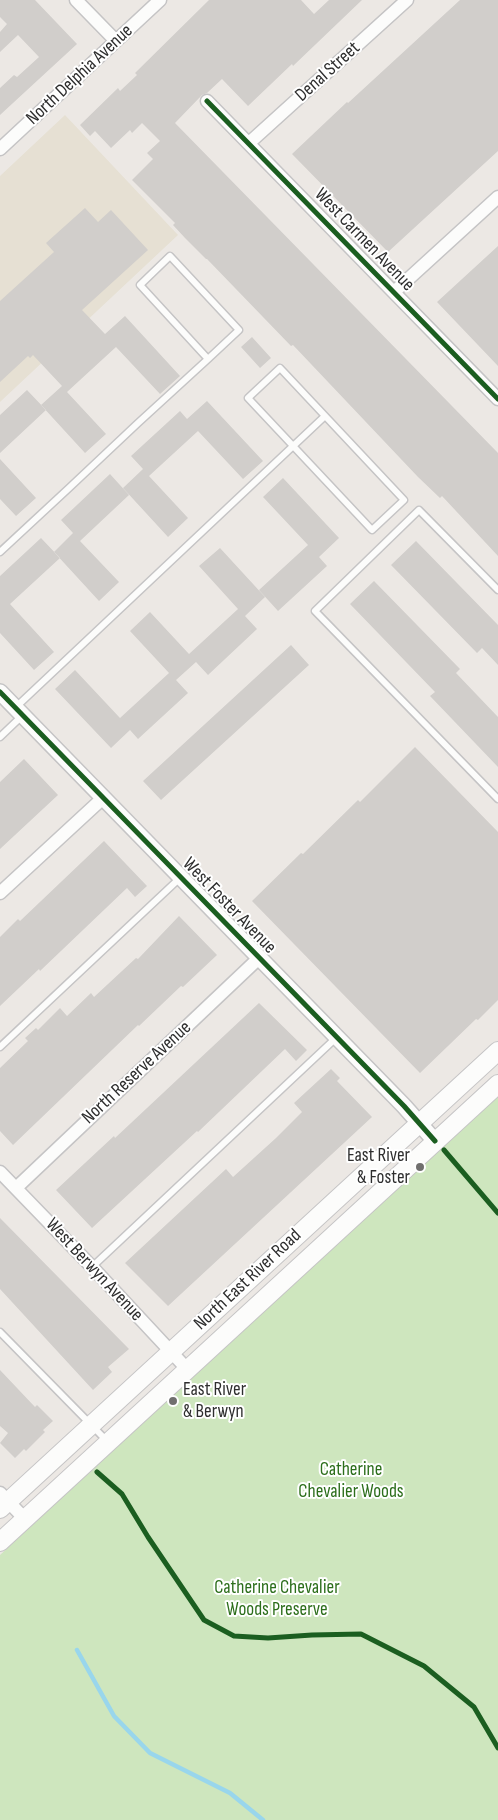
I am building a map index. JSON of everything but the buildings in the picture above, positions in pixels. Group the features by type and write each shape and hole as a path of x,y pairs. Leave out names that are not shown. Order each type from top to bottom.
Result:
{"main road":[{"name":"North East River Road","path":"3,1501 91,1425 498,1051"},
{"name":"North East River Road","path":"0,1542 498,1084"}],"street":[{"path":"76,0 116,41"},
{"name":"North Delphia Avenue","path":"0,149 160,0"},
{"name":"Denal Street","path":"249,143 407,0"},
{"name":"West Carmen Avenue","path":"207,101 498,399"},
{"path":"394,292 498,197"},
{"name":"West Foster Avenue","path":"0,692 436,1141"},
{"path":"0,893 103,798"},
{"name":"North Reserve Avenue","path":"16,1188 259,958"},
{"name":"West Berwyn Avenue","path":"0,1172 188,1370"},
{"path":"3,1501 25,1519"}],"lane":[{"path":"0,552 208,359 239,330 170,256 140,285 208,359"},
{"path":"280,368 325,416 404,500 372,530 248,398 280,368"},
{"path":"0,737 19,711 325,416"},
{"path":"498,590 419,510 315,611 498,799"},
{"path":"0,1047 181,877"},
{"path":"92,1267 336,1037"},
{"path":"0,1332 108,1443"}],"shaded area":[{"path":"65,115 178,235 0,402 0,176"}],"green space":[{"name":"Catherine Chevalier Woods","path":"498,1095 498,1820 0,1820 0,1555"}],"waterway":[{"path":"77,1650 114,1716 150,1753 230,1793 263,1820"}],"cycle path":[{"path":"207,101 498,399"},
{"path":"0,692 404,1106 435,1141"},
{"path":"444,1150 498,1213"},
{"path":"97,1472 122,1494 148,1537 204,1620 234,1636 268,1638 361,1634 424,1666 474,1707 498,1748"}],"place":[{"name":"East River & Foster","path":"420,1167"},
{"name":"East River & Berwyn","path":"173,1401"}],"park label":[{"name":"Catherine Chevalier Woods Preserve","path":"277,1599"}]}
